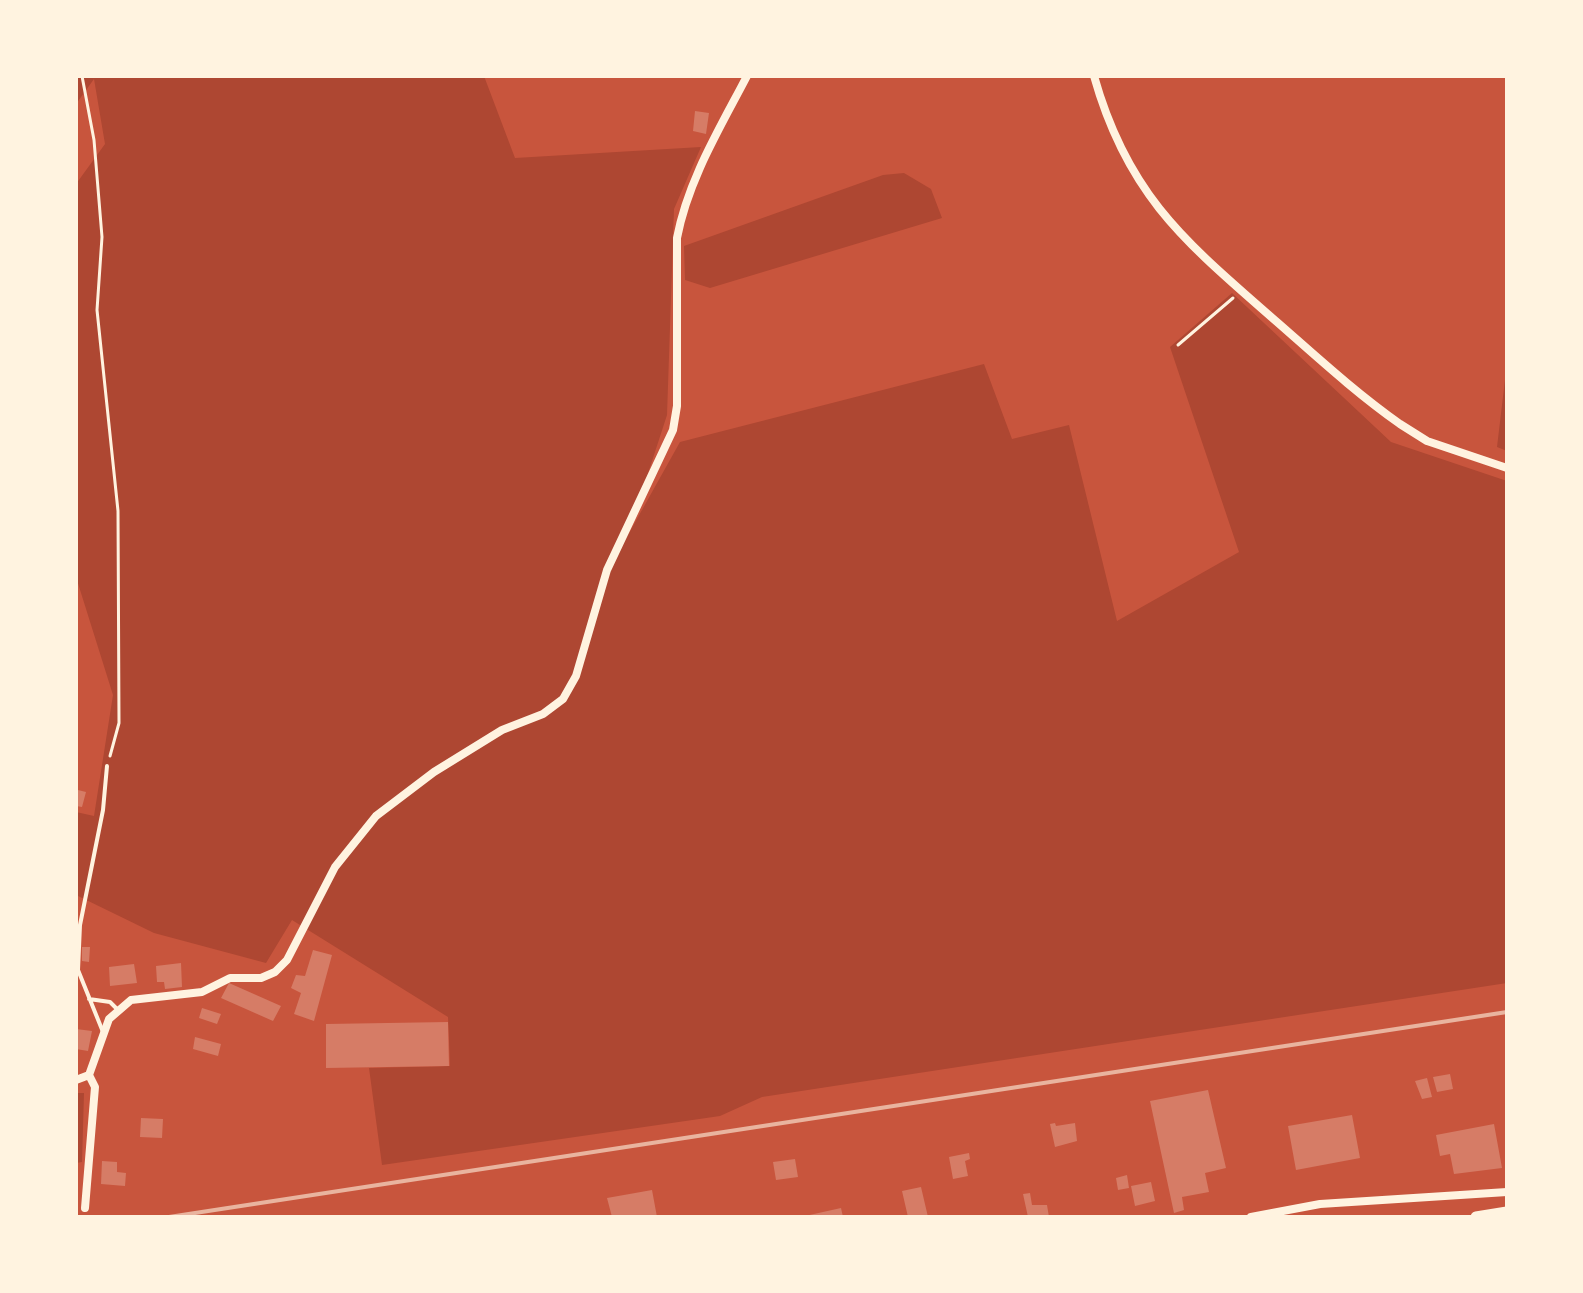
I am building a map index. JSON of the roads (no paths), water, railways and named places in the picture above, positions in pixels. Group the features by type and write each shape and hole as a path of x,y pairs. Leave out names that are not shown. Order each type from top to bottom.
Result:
{"main road":[{"path":"1476,1217 1507,1212"}],"street":[{"path":"85,1208 95,1087 89,1075 103,1033 117,1009 131,1000 202,992 230,978 261,978 275,972 287,960 335,867 376,816 434,772 502,730 552,709 563,699 576,676 607,570 673,430 677,406 677,238 699,170 747,76"},
{"path":"1094,76 1112,134 1138,183 1171,225 1242,291 1400,424 1427,441 1507,468"},
{"path":"76,1080 89,1075"},
{"path":"1251,1217 1320,1204 1507,1192"}],"lane":[{"path":"103,1033 78,970 80,925 103,810 107,766"},
{"path":"89,999 110,1002 117,1009"}],"railway":[{"path":"169,1217 1507,1012"}]}
